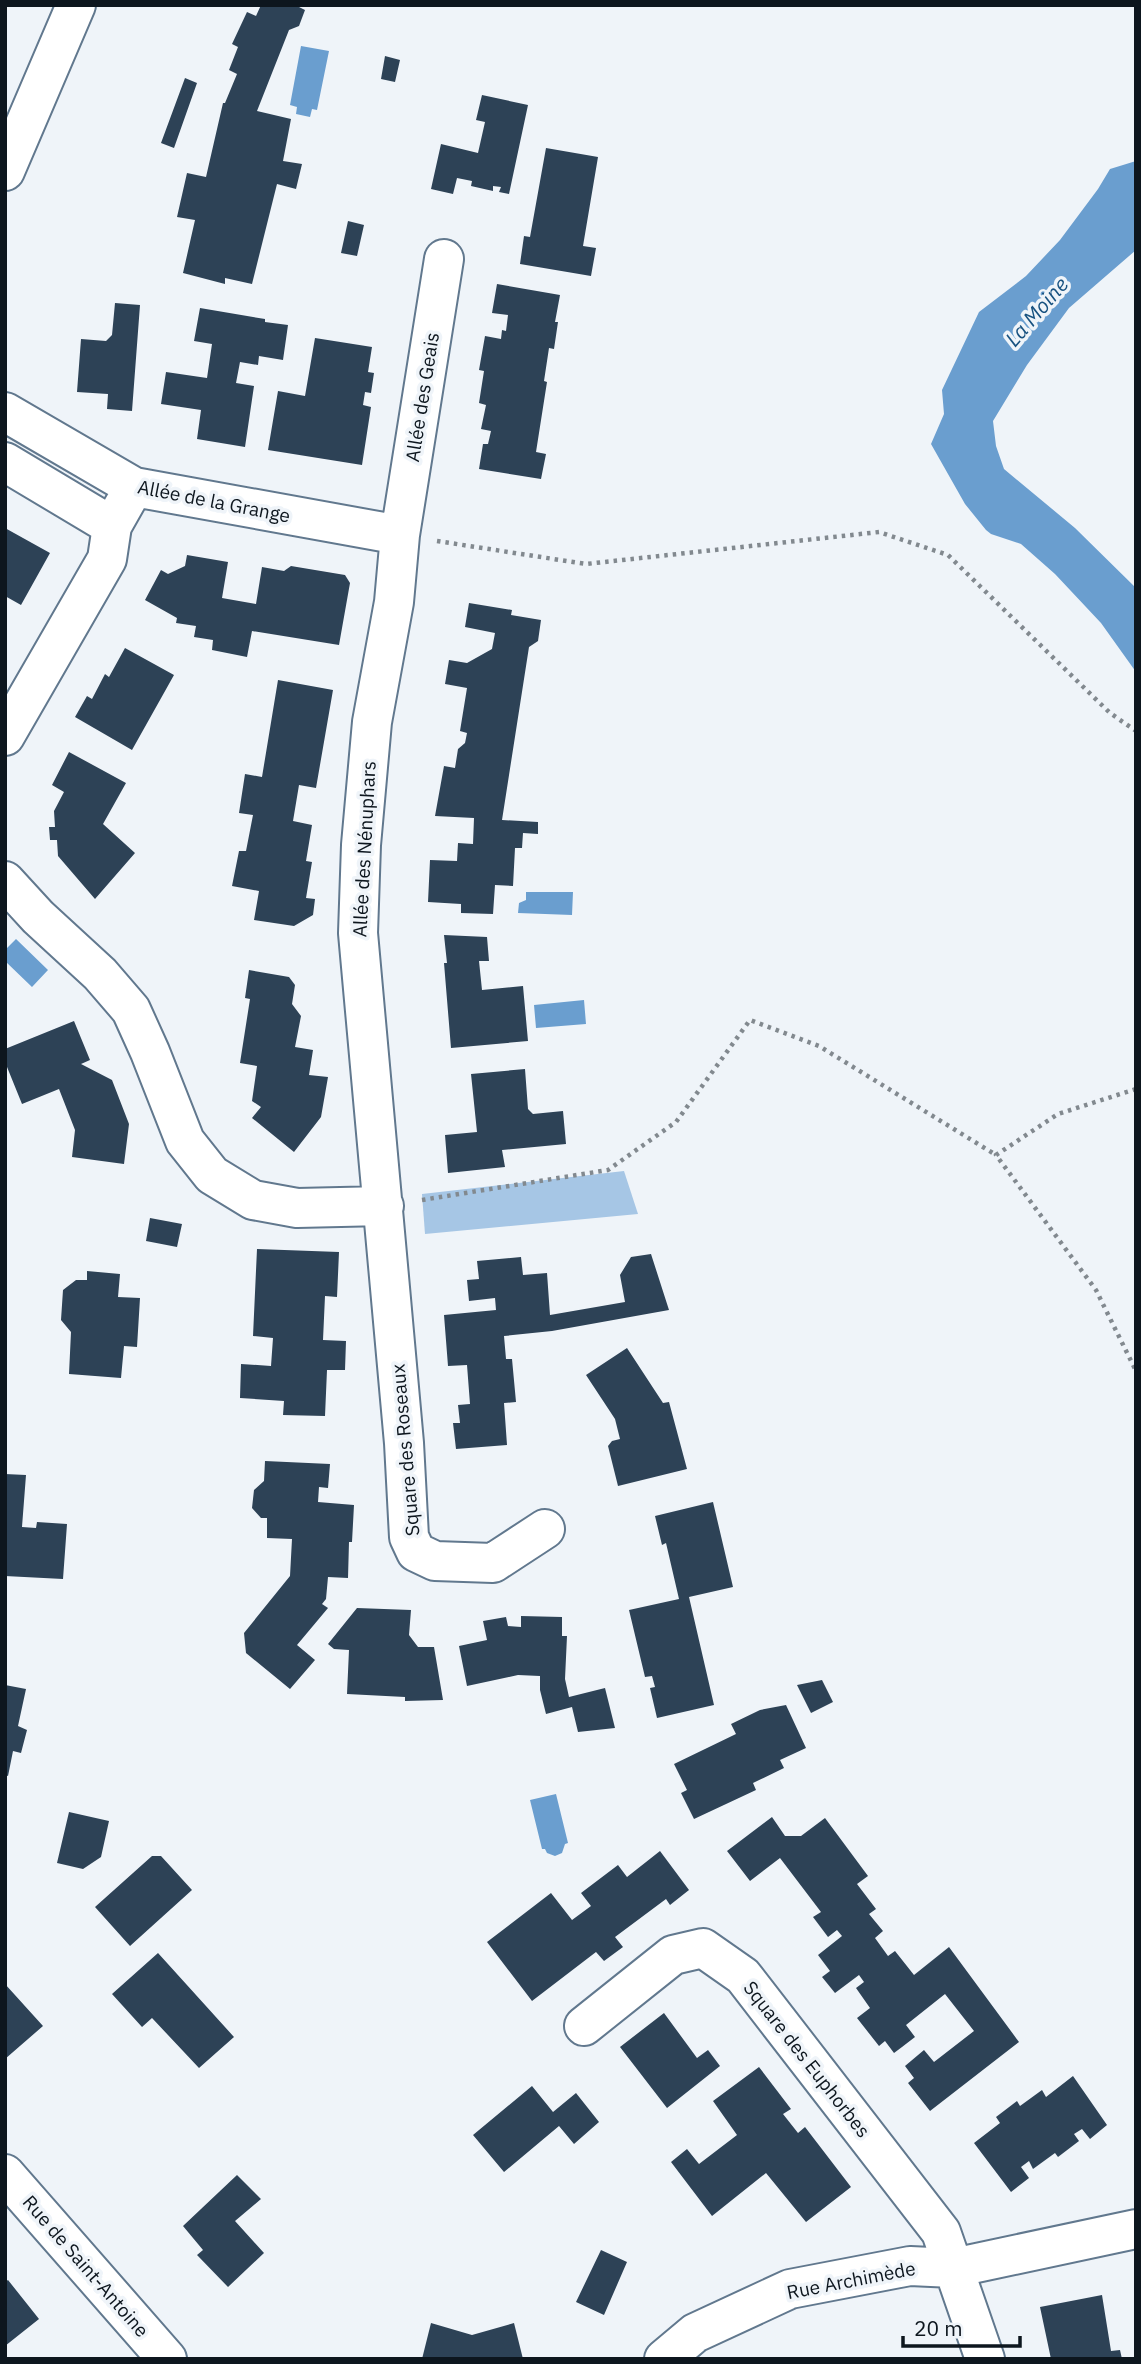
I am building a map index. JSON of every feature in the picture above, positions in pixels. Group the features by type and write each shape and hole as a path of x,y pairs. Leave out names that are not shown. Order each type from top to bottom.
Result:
{"street":[{"path":"5,171 76,5"},
{"name":"Allée des Geais","path":"400,535 444,259"},
{"name":"Allée de la Grange","path":"5,412 134,487 400,535"},
{"path":"5,462 112,526"},
{"path":"5,736 107,559 112,526 134,487"},
{"name":"Allée des Nénuphars","path":"384,1206 358,933 361,845 372,722 394,602 400,535"},
{"path":"5,880 38,917 100,974 131,1010 185,1141 212,1175 253,1200 297,1208 384,1206"},
{"name":"Square des Roseaux","path":"384,1206 409,1537 416,1552 435,1561 493,1563 545,1529"},
{"name":"Square des Euphorbes","path":"584,2026 673,1955 703,1948 743,1976 941,2232 985,2359"},
{"name":"Rue de Saint-Antoine","path":"5,2174 167,2359"},
{"name":"Rue Archimède","path":"664,2359 695,2333 790,2289 910,2266 953,2267 1136,2229"}],"path":[{"path":"400,535 586,564 879,532 948,555 1111,713 1136,731"},
{"path":"384,1206 608,1170 676,1122 750,1020 819,1046 996,1155 1096,1290 1136,1371"},
{"path":"996,1155 1058,1114 1136,1089"}],"shaded area":[{"path":"624,1171 638,1214 425,1234 422,1194"}],"water":[{"path":"301,46 329,51 317,110 312,109 310,117 296,114 297,107 290,105"},
{"name":"La Moine","path":"1136,161 1136,250 1069,308 1027,365 993,421 996,446 1004,469 1075,528 1136,588 1136,672 1101,623 1055,574 1021,544 986,530 965,504 931,444 944,414 942,390 979,312 1026,276 1060,240 1110,169"},
{"path":"526,892 573,892 572,915 518,913 519,903 526,900"},
{"path":"16,939 48,970 32,987 5,961 5,950"},
{"path":"584,1000 586,1024 536,1028 534,1005"},
{"path":"556,1794 568,1843 562,1853 555,1856 542,1849 530,1800"}],"building":[{"path":"261,5 295,5 305,10 299,26 289,30 257,111 291,119 283,161 302,164 296,189 277,184 252,284 225,278 225,284 183,273 195,220 177,217 187,173 206,177 223,103 237,74 229,70 238,47 232,44 247,12 256,16"},
{"path":"385,56 400,60 395,82 381,79"},
{"path":"185,78 197,83 174,148 161,143"},
{"path":"482,95 528,105 509,194 499,192 501,187 493,186 493,191 471,186 472,181 457,178 453,194 431,189 441,144 478,153 485,122 476,120"},
{"path":"546,148 598,157 583,246 596,248 591,276 520,264 524,236 530,237"},
{"path":"348,221 364,225 357,256 341,253"},
{"path":"497,284 560,295 554,349 549,348 544,381 547,382 536,452 546,454 541,479 479,469 483,444 488,444 491,431 481,429 486,405 479,403 484,371 479,370 485,336 501,339 502,330 506,331 508,315 492,313"},
{"path":"115,303 140,305 132,411 107,409 108,394 77,392 81,339 106,341 112,335"},
{"path":"200,308 288,325 283,360 259,356 258,365 240,362 236,383 254,386 245,447 197,439 201,410 161,404 166,372 207,378 212,344 194,341"},
{"path":"315,338 372,347 368,372 374,373 371,393 365,392 363,405 371,407 362,465 268,450 278,391 305,396"},
{"path":"5,528 50,553 21,605 5,596"},
{"path":"187,555 228,562 222,598 256,604 262,567 284,571 291,566 345,575 350,583 339,645 252,631 247,657 212,650 213,640 194,637 196,626 176,623 177,618 145,600 161,570 168,574 185,566"},
{"path":"469,603 512,610 511,615 541,620 538,641 529,647 502,820 538,822 538,834 523,833 522,848 515,848 513,886 495,885 493,914 461,913 461,904 428,902 430,860 457,861 458,843 473,844 474,818 435,816 444,766 455,768 458,749 465,743 467,733 460,731 467,688 445,684 449,660 467,663 492,649 495,633 465,627"},
{"path":"125,648 174,675 132,750 75,717 87,696 92,699 105,674 109,677"},
{"path":"278,680 333,690 316,788 299,785 293,821 312,825 306,861 312,862 306,898 315,899 313,915 294,926 254,920 259,891 232,886 239,851 246,851 253,815 239,813 245,774 262,777"},
{"path":"69,752 126,783 103,824 135,853 95,899 58,856 57,840 50,840 49,827 55,827 54,811 64,792 52,785"},
{"path":"444,935 487,937 489,961 479,961 482,990 523,986 528,1041 451,1048"},
{"path":"249,970 289,977 295,985 292,1004 301,1016 295,1047 313,1050 309,1075 328,1077 321,1117 294,1152 252,1118 261,1107 252,1101 257,1066 240,1063 250,999 245,998"},
{"path":"74,1021 90,1060 81,1064 112,1080 129,1124 124,1164 72,1157 75,1130 59,1089 22,1104 5,1062 5,1049"},
{"path":"525,1069 528,1109 533,1114 563,1111 566,1144 502,1150 505,1167 448,1173 445,1135 477,1132 471,1074"},
{"path":"150,1218 182,1224 177,1247 146,1241"},
{"path":"257,1249 339,1252 337,1297 325,1296 323,1340 346,1341 345,1370 327,1370 325,1416 283,1415 284,1401 240,1398 241,1364 271,1366 273,1338 253,1336"},
{"path":"651,1254 669,1310 552,1331 504,1336 506,1359 512,1359 516,1402 504,1403 507,1445 456,1449 453,1423 460,1423 458,1405 470,1404 467,1365 448,1366 444,1315 496,1310 495,1298 469,1301 467,1280 479,1279 477,1261 521,1257 523,1275 547,1273 550,1315 625,1302 620,1275 631,1257"},
{"path":"87,1271 120,1274 118,1297 140,1298 137,1347 124,1346 121,1378 69,1374 71,1332 61,1320 63,1290 76,1280 87,1280"},
{"path":"627,1348 663,1403 669,1402 687,1469 618,1486 608,1446 612,1441 620,1439 615,1419 586,1375"},
{"path":"265,1461 330,1464 328,1488 319,1487 318,1502 354,1505 348,1578 328,1577 326,1599 322,1604 328,1608 297,1645 315,1660 290,1689 246,1653 244,1633 290,1576 292,1539 267,1538 267,1518 261,1518 252,1508 254,1490 264,1481"},
{"path":"5,1474 26,1475 22,1527 36,1528 37,1522 67,1524 63,1579 5,1576"},
{"path":"713,1502 733,1587 689,1597 714,1705 657,1718 650,1688 655,1687 652,1676 645,1677 629,1610 679,1599 666,1543 662,1545 655,1516"},
{"path":"357,1608 411,1610 409,1635 418,1647 434,1647 443,1700 405,1701 405,1697 347,1694 349,1650 334,1649 328,1644"},
{"path":"521,1616 562,1617 562,1636 567,1636 565,1679 569,1697 605,1688 615,1728 578,1732 572,1707 546,1714 540,1690 540,1676 518,1675 467,1686 459,1646 487,1640 483,1621 506,1617 508,1626 521,1627"},
{"path":"822,1680 833,1702 811,1713 797,1685"},
{"path":"5,1685 26,1689 18,1726 27,1730 21,1753 13,1751 8,1776 5,1775"},
{"path":"786,1705 806,1748 780,1760 784,1768 753,1783 756,1790 694,1819 681,1793 687,1790 674,1764 736,1734 731,1724 760,1710"},
{"path":"69,1812 109,1821 101,1857 83,1869 57,1863"},
{"path":"772,1817 785,1836 801,1836 825,1818 868,1876 857,1884 876,1909 869,1914 883,1931 875,1938 888,1956 895,1951 914,1975 949,1947 1019,2042 930,2111 908,2083 914,2078 905,2066 924,2050 934,2062 974,2031 945,1994 906,2025 915,2037 894,2053 885,2041 879,2046 857,2018 870,2008 856,1988 864,1982 859,1975 835,1993 822,1977 830,1971 818,1955 842,1936 837,1930 828,1937 813,1917 821,1912 780,1858 750,1881 727,1851"},
{"path":"660,1851 689,1890 670,1905 666,1899 615,1937 623,1947 604,1961 596,1952 532,2001 487,1942 551,1893 572,1920 591,1906 581,1893 618,1865 627,1877"},
{"path":"152,1856 161,1856 192,1890 130,1946 95,1907"},
{"path":"158,1953 234,2037 199,2068 152,2018 142,2027 112,1994"},
{"path":"5,1984 43,2026 5,2059"},
{"path":"664,2013 697,2058 708,2050 720,2066 667,2108 620,2047"},
{"path":"759,2067 791,2109 783,2114 798,2133 805,2127 851,2187 806,2222 766,2173 712,2216 671,2162 687,2149 699,2164 737,2135 713,2101"},
{"path":"1073,2076 1107,2125 1090,2139 1082,2129 1074,2134 1079,2141 1058,2157 1055,2153 1033,2169 1029,2161 1021,2167 1029,2178 1011,2192 974,2143 1000,2123 996,2117 1017,2101 1020,2106 1042,2090 1046,2097"},
{"path":"532,2086 553,2112 576,2093 599,2122 574,2144 559,2126 504,2172 473,2135"},
{"path":"237,2175 261,2199 235,2221 264,2253 228,2287 197,2255 203,2250 183,2226"},
{"path":"601,2250 627,2262 604,2315 576,2302"},
{"path":"8,2280 39,2319 5,2346 5,2282"},
{"path":"1102,2295 1111,2351 1120,2350 1122,2359 1051,2359 1040,2307"},
{"path":"431,2323 472,2335 514,2323 523,2359 422,2359"}]}
